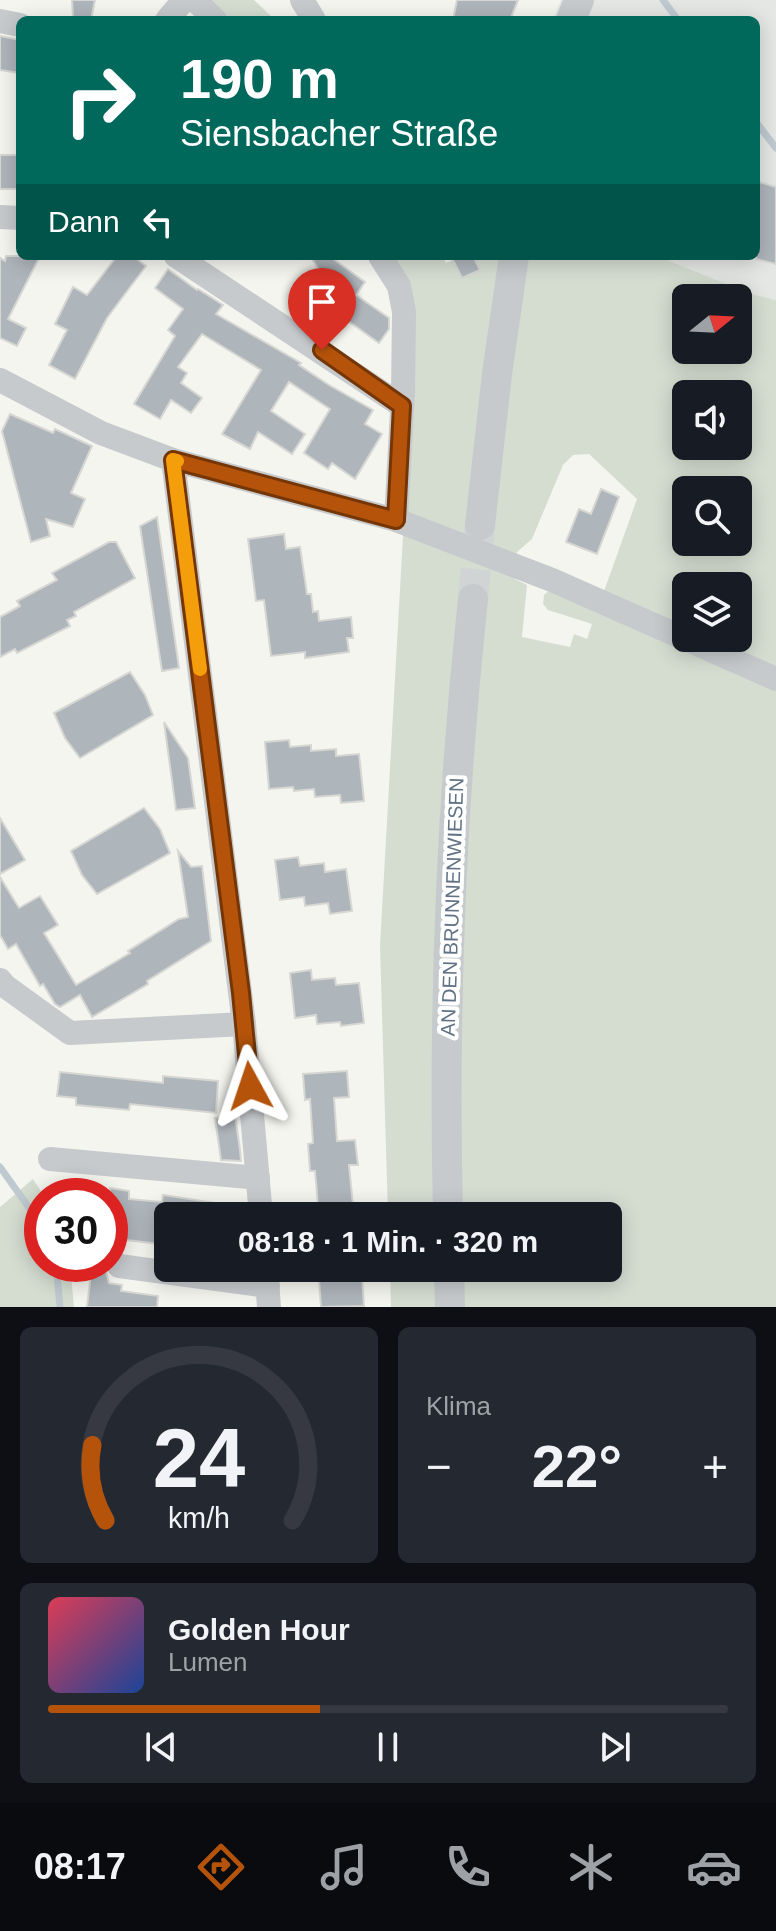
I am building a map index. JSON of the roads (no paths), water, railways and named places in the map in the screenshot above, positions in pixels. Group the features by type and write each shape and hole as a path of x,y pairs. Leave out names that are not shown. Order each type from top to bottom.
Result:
{"street":[{"path":"170,16 184,0 193,0 211,16"},
{"path":"182,260 402,406"},
{"path":"383,260 399,286 404,312 396,520"},
{"path":"480,525 513,260"},
{"path":"0,380 101,433 173,460 396,520 516,565 776,679"},
{"path":"173,460 244,1024 260,1202"},
{"name":"AN DEN BRUNNENWIESEN","path":"448,1202 447,958 460,721 473,599"},
{"path":"0,980 70,1033 244,1024"},
{"path":"50,1159 258,1178"},
{"path":"128,1267 268,1287"},
{"path":"449,1282 450,1307"}],"waterway":[{"path":"663,0 675,16"},
{"path":"760,127 776,148"},
{"path":"0,1167 24,1201"},
{"path":"58,1282 60,1307"}],"tunnel":[{"path":"473,599 480,525"}]}
